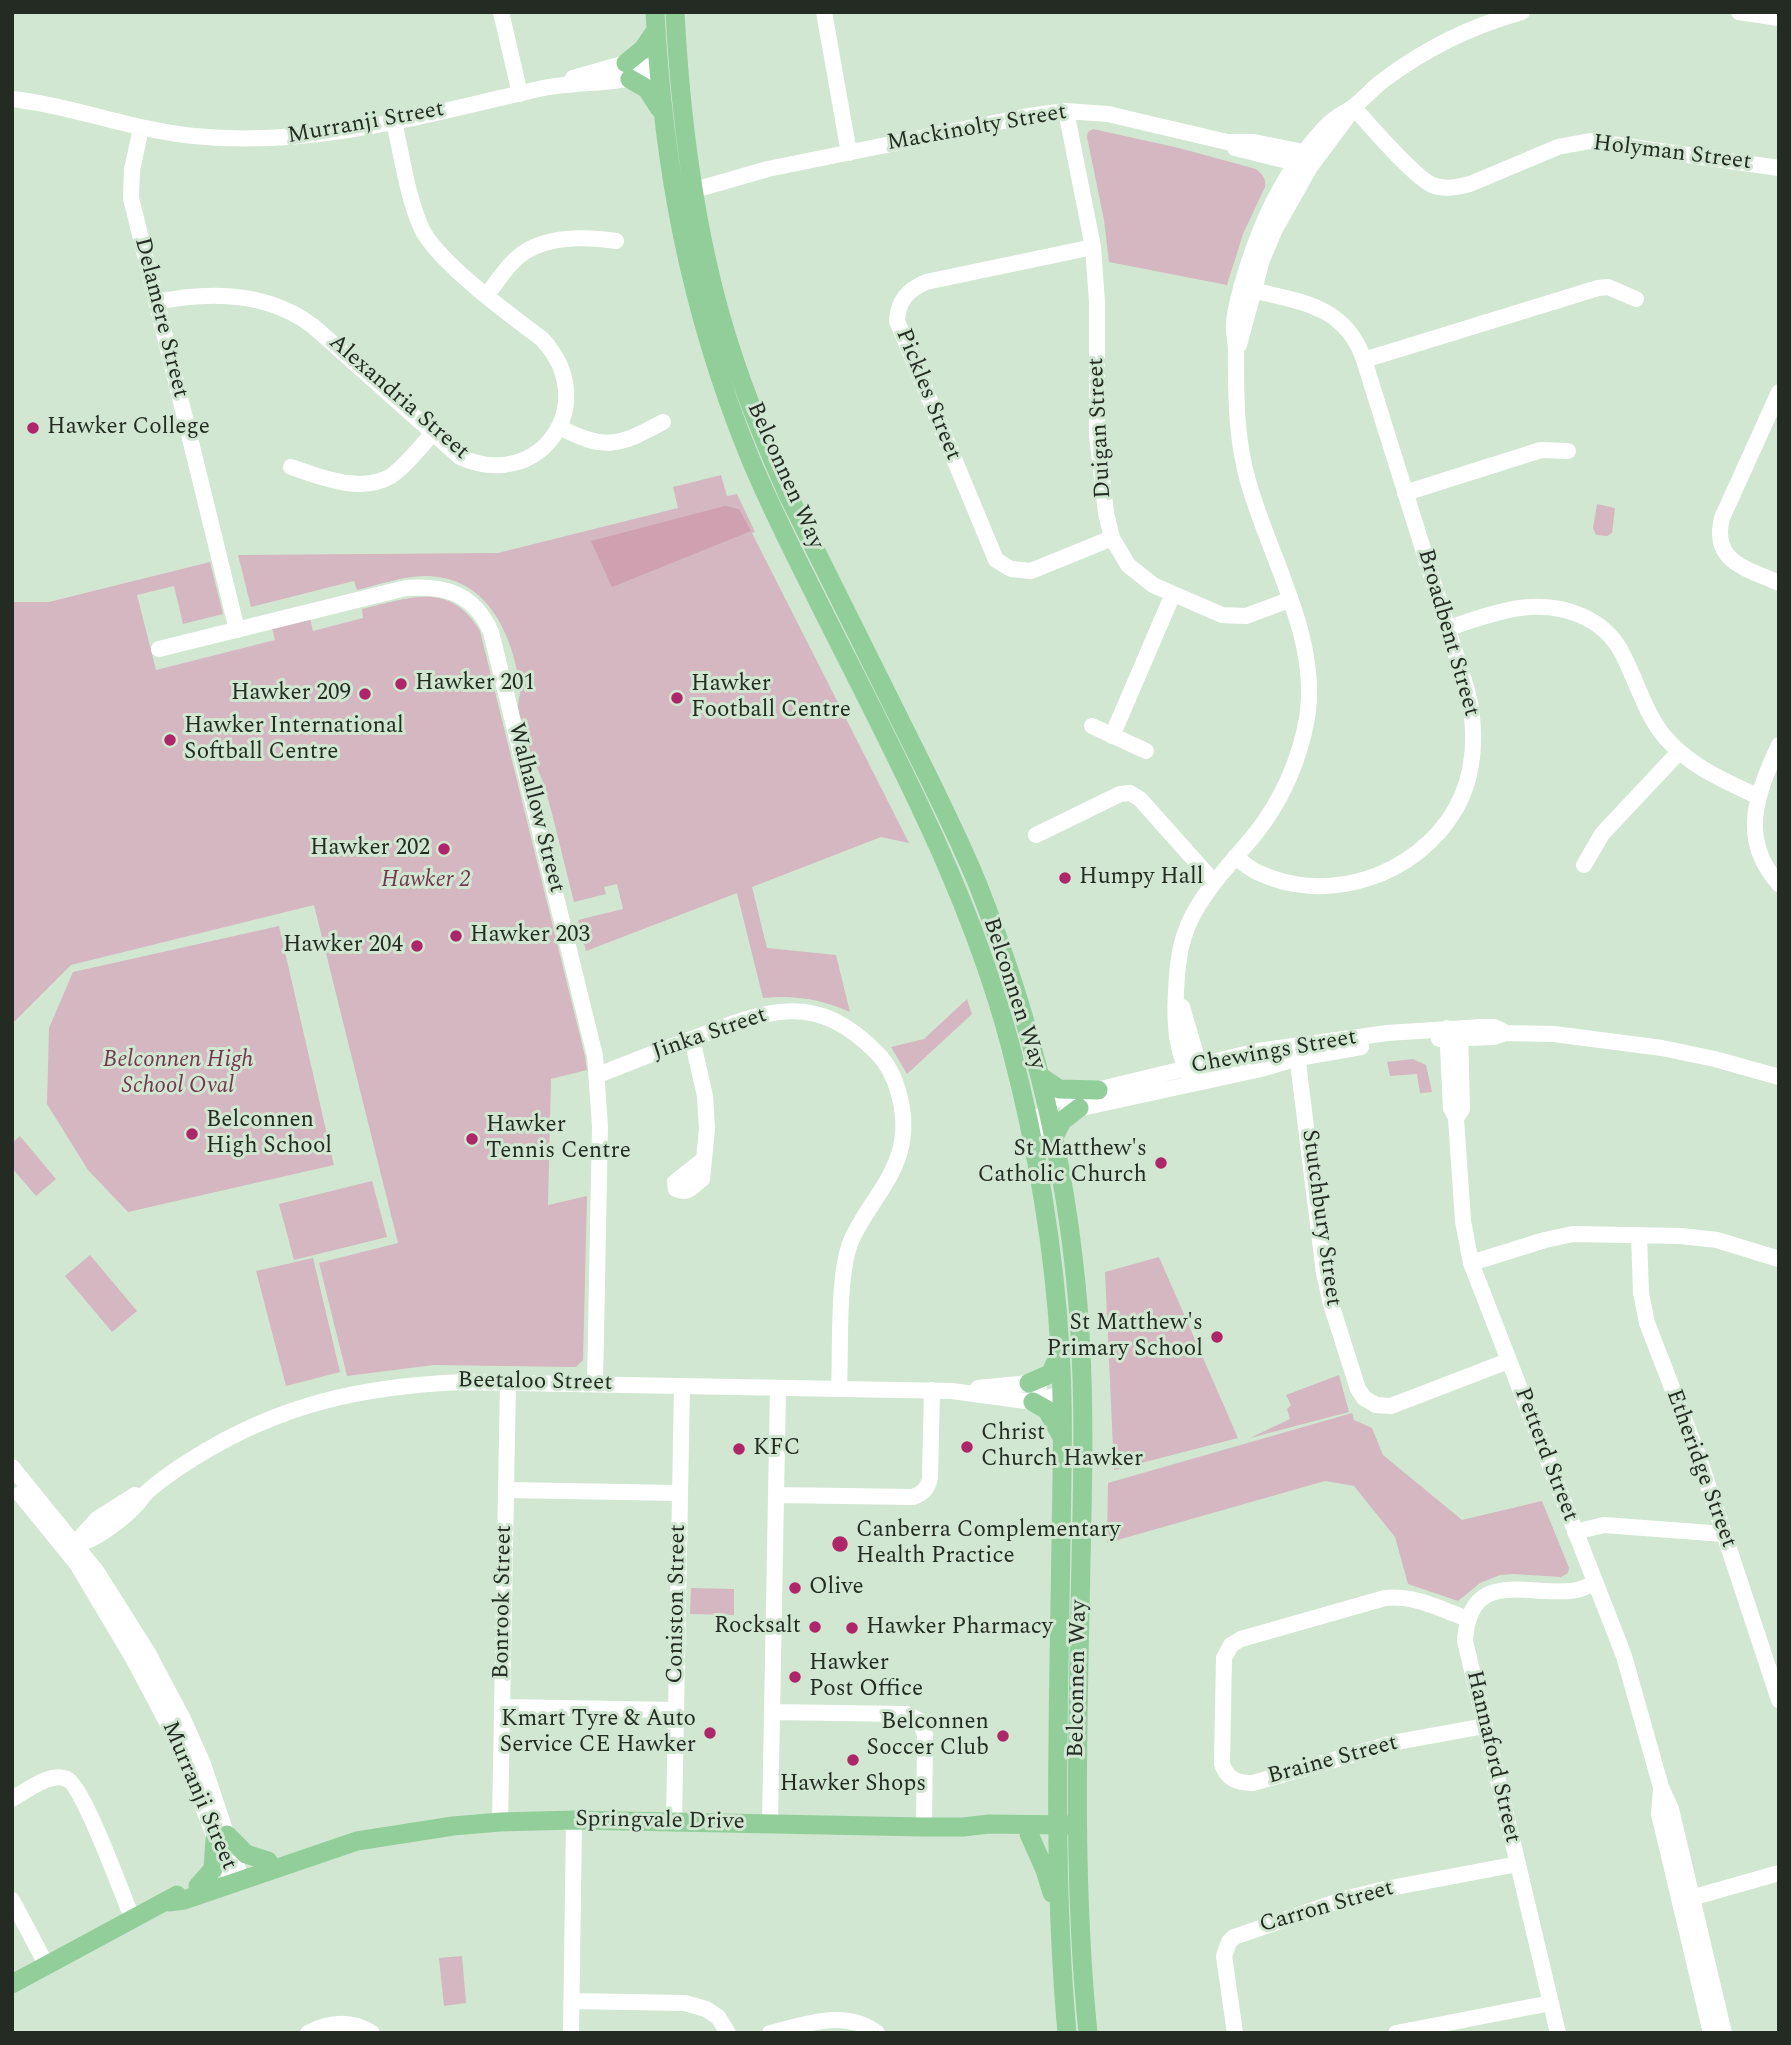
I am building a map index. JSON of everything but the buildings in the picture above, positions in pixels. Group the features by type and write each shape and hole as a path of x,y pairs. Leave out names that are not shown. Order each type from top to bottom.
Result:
{"main road":[{"name":"Belconnen Way","path":"675,12 680,95 693,184 709,265 732,352 768,450 789,497 935,791 977,884 1005,993 1052,1253 1060,1353 1067,1830 1088,2033"},
{"name":"Belconnen Way","path":"656,21 662,113 675,206 694,294 710,350 736,423 771,505 942,850 1040,1076 1054,1137 1072,1250 1082,1357 1082,1520 1060,1949 1067,2033"},
{"path":"656,21 643,49 628,71 647,89 662,113"},
{"path":"677,41 669,58 658,69 671,81 680,95"},
{"path":"771,505 789,497"},
{"path":"918,800 935,791"},
{"path":"1040,1076 1059,1090 1098,1090"},
{"path":"1054,1137 1062,1121 1079,1108"},
{"path":"1060,1353 1049,1374 1031,1392 1047,1410 1063,1439"},
{"path":"1082,1357 1072,1385 1062,1394 1075,1404 1083,1427"},
{"name":"Springvale Drive","path":"12,1984 198,1886 358,1841 406,1832 500,1822 574,1820 924,1827 989,1824 1067,1830"},
{"name":"Springvale Drive","path":"963,1827 989,1834 1067,1830"},
{"path":"1029,1834 1050,1883 1060,1949"},
{"path":"198,1886 213,1869 221,1837 246,1854 268,1861"},
{"name":"Springvale Drive","path":"169,1902 184,1900 268,1861 333,1841 358,1841"}],"street":[{"path":"501,12 520,94"},
{"path":"824,12 849,153"},
{"path":"1279,192 1307,159 1332,121 1382,82 1437,47 1486,24 1522,12"},
{"path":"1739,12 1779,18"},
{"name":"Murranji Street","path":"12,99 141,128 191,136 263,139 336,134 553,86 628,71 646,75 658,69"},
{"name":"Holyman Street","path":"1353,107 1421,178 1440,187 1455,188 1470,184 1558,147 1590,141 1779,167"},
{"name":"Mackinolty Street","path":"693,184 1028,116 1066,111 1108,114 1227,142 1254,142 1307,159"},
{"name":"Duigan Street","path":"1066,111 1093,247 1097,302 1097,436 1105,513 1116,548 1136,572 1153,585 1222,615 1246,616 1289,600"},
{"path":"394,122 421,228 432,246 446,261 554,352 562,367 567,392 559,427 598,444 634,438 663,422"},
{"name":"Delamere Street","path":"141,128 132,170 131,198 237,630"},
{"name":"Mackinolty Street","path":"1227,142 1244,151 1269,157 1307,159"},
{"path":"1247,289 1253,248 1281,182 1279,170 1269,157"},
{"path":"1195,1083 1176,991 1178,959 1185,933 1196,909 1214,882 1258,830 1281,793 1301,745 1307,716 1307,657 1300,629 1247,478 1236,415 1237,351 1234,324 1247,289 1307,159"},
{"path":"670,168 693,184 675,206"},
{"path":"487,294 513,262 528,250 547,243 575,239 616,242"},
{"name":"Pickles Street","path":"1093,247 926,282 910,291 902,300 897,310 897,321 996,560 1011,569 1031,571 1112,538"},
{"path":"1364,360 1598,288 1608,287 1636,299"},
{"name":"Broadbent Street","path":"1235,857 1257,872 1307,886 1334,886 1374,878 1399,865 1440,831 1455,810 1473,754 1474,732 1472,709 1448,628 1355,338 1344,324 1329,313 1311,305 1247,289"},
{"name":"Alexandria Street","path":"156,302 185,296 242,297 286,308 313,326 460,457 473,463 506,465 530,456 544,446 559,427"},
{"path":"1779,392 1719,530 1720,542 1729,558 1779,583"},
{"path":"291,467 331,480 365,484 379,481 393,475 433,433"},
{"path":"1405,493 1541,450 1568,451"},
{"name":"Walhallow Street","path":"159,649 406,588 425,587 452,592 467,600 485,617 588,1019 598,1075 600,1126 595,1384"},
{"path":"1112,736 1173,594"},
{"path":"1448,628 1509,609 1531,606 1562,609 1590,619 1617,645 1657,726 1679,752 1707,773 1757,796"},
{"path":"1092,726 1146,751"},
{"path":"1779,745 1757,796 1754,818 1761,858 1779,884"},
{"path":"1584,865 1602,835 1679,752"},
{"path":"1036,835 1120,793 1130,793 1140,799 1214,882"},
{"name":"Jinka Street","path":"598,1075 757,1015 779,1011 811,1013 832,1019 849,1028 881,1057 890,1070 902,1112 902,1142 887,1183 864,1215 847,1255 839,1389"},
{"name":"Chewings Street","path":"1297,1052 1261,1069 1059,1113 1047,1108 1055,1100 1258,1051 1297,1052 1387,1038 1454,1034 1493,1027 1506,1033 1570,1036 1662,1048 1779,1077"},
{"name":"Petterd Street","path":"1454,1034 1451,1108 1456,1118 1463,1221 1471,1263 1624,1656 1661,1787 1671,1809 1711,2033"},
{"path":"692,1039 705,1096 707,1129 703,1160"},
{"name":"Stutchbury Street","path":"1297,1052 1324,1273 1340,1339 1358,1389 1364,1398 1376,1405 1391,1406 1508,1361"},
{"path":"1021,1087 1031,1100 1047,1108 1036,1127 1034,1149"},
{"path":"1471,1263 1573,1234 1681,1236 1717,1240 1779,1259"},
{"name":"Etheridge Street","path":"1639,1235 1642,1293 1647,1323 1698,1455 1779,1700"},
{"name":"Beetaloo Street","path":"67,1542 102,1524 134,1496 145,1493 195,1457 254,1425 319,1401 407,1384 508,1382 1062,1394"},
{"name":"Bonrook Street","path":"500,1822 508,1382"},
{"name":"Coniston Street","path":"674,1822 682,1386"},
{"path":"770,1824 778,1388"},
{"path":"776,1495 918,1495 929,1485 930,1478 932,1390"},
{"name":"Murranji Street","path":"12,1467 51,1514 77,1564 134,1660 169,1726 221,1837 235,1876"},
{"name":"Murranji Street","path":"12,1484 97,1572 148,1653 203,1764 221,1837"},
{"path":"506,1490 680,1493"},
{"path":"51,1514 75,1523 102,1524 95,1552 97,1572"},
{"path":"1576,1532 1604,1525 1724,1534"},
{"path":"1468,1619 1479,1603 1490,1594 1503,1589 1574,1591 1595,1583"},
{"name":"Braine Street","path":"1468,1619 1415,1599 1394,1597 1241,1639 1231,1645 1224,1658 1222,1764 1230,1778 1243,1783 1253,1783 1397,1742 1485,1726"},
{"name":"Hannaford Street","path":"1468,1619 1465,1641 1558,2033"},
{"path":"502,1707 676,1710"},
{"path":"772,1712 905,1714 920,1721 925,1735 924,1827"},
{"path":"12,1799 50,1779 74,1775 133,1920"},
{"path":"571,2033 574,1820"},
{"name":"Carron Street","path":"1235,2033 1224,1956 1225,1949 1234,1937 1361,1895 1518,1864"},
{"path":"1686,1899 1779,1872"},
{"name":"Petterd Street","path":"1686,1899 1724,2033"},
{"path":"12,1900 47,1966"},
{"path":"572,2001 685,2003 706,2009 718,2017 728,2033"},
{"path":"1396,2033 1551,2003"},
{"path":"770,2033 840,2019 856,2021 877,2033"},
{"path":"309,2033 326,2025 341,2023 372,2033"}],"green space":[{"path":"1093,129 1179,148 1256,169 1262,175 1265,187 1243,234 1227,285 1109,262 1104,220 1087,137 1088,132"},
{"path":"721,475 727,496 737,494 755,532 752,533 909,843 881,837 752,887 767,948 836,955 850,1012 807,999 763,998 737,893 586,951 578,920 623,909 617,884 604,887 606,894 574,902 545,788 521,720 518,707 520,686 510,646 493,611 480,597 465,586 447,579 417,576 357,590 354,581 251,607 238,555 498,553 678,508 673,487"},
{"path":"1597,504 1615,508 1612,533 1607,536 1596,535 1593,528"},
{"name":"Hawker 2","path":"210,562 223,614 183,624 174,586 137,595 156,670 275,640 272,628 310,618 313,631 363,618 362,609 412,598 442,599 456,604 480,631 587,1070 551,1079 548,1205 587,1196 583,1360 576,1367 434,1365 347,1376 319,1263 398,1243 314,905 71,965 12,1024 12,602 49,602"},
{"name":"Belconnen High School Oval","path":"279,926 334,1165 128,1212 88,1170 47,1104 49,1028 73,972"},
{"path":"967,999 972,1014 907,1074 891,1047 924,1039"},
{"path":"1413,1059 1426,1065 1432,1092 1420,1093 1417,1074 1390,1076 1387,1062"},
{"path":"20,1136 56,1179 36,1196 12,1168 12,1143"},
{"path":"372,1181 387,1237 294,1260 279,1204"},
{"path":"90,1255 137,1311 112,1332 65,1276"},
{"path":"1159,1257 1238,1438 1114,1470 1105,1272"},
{"path":"313,1258 340,1372 286,1386 256,1271"},
{"path":"1339,1375 1349,1412 1250,1438 1290,1419 1287,1409 1291,1405 1286,1395"},
{"path":"1352,1413 1354,1420 1372,1428 1383,1455 1462,1520 1542,1501 1569,1568 1568,1573 1561,1577 1500,1575 1480,1583 1458,1601 1408,1584 1395,1537 1354,1486 1325,1481 1107,1543 1108,1483"},
{"path":"691,1588 734,1589 734,1615 690,1614"},
{"path":"462,1956 466,2003 444,2006 439,1958"}],"shaded area":[{"path":"725,506 739,509 751,531 612,587 591,541"}],"place":[{"name":"Hawker College","path":"33,428"},
{"name":"Hawker 201","path":"401,684"},
{"name":"Hawker 209","path":"365,694"},
{"name":"Hawker Football Centre","path":"677,698"},
{"name":"Hawker International Softball Centre","path":"170,740"},
{"name":"Hawker 202","path":"444,849"},
{"name":"Humpy Hall","path":"1065,878"},
{"name":"Hawker 203","path":"456,936"},
{"name":"Hawker 204","path":"417,946"},
{"name":"Belconnen High School","path":"192,1134"},
{"name":"Hawker Tennis Centre","path":"472,1139"},
{"name":"St Matthew's Catholic Church","path":"1161,1163"},
{"name":"St Matthew's Primary School","path":"1217,1337"},
{"name":"Christ Church Hawker","path":"967,1447"},
{"name":"KFC","path":"739,1449"},
{"name":"Canberra Complementary Health Practice","path":"840,1544"},
{"name":"Olive","path":"795,1588"},
{"name":"Rocksalt","path":"815,1627"},
{"name":"Hawker Pharmacy","path":"852,1628"},
{"name":"Hawker Post Office","path":"795,1677"},
{"name":"Kmart Tyre & Auto Service CE Hawker","path":"710,1733"},
{"name":"Belconnen Soccer Club","path":"1003,1736"},
{"name":"Hawker Shops","path":"853,1760"}]}
